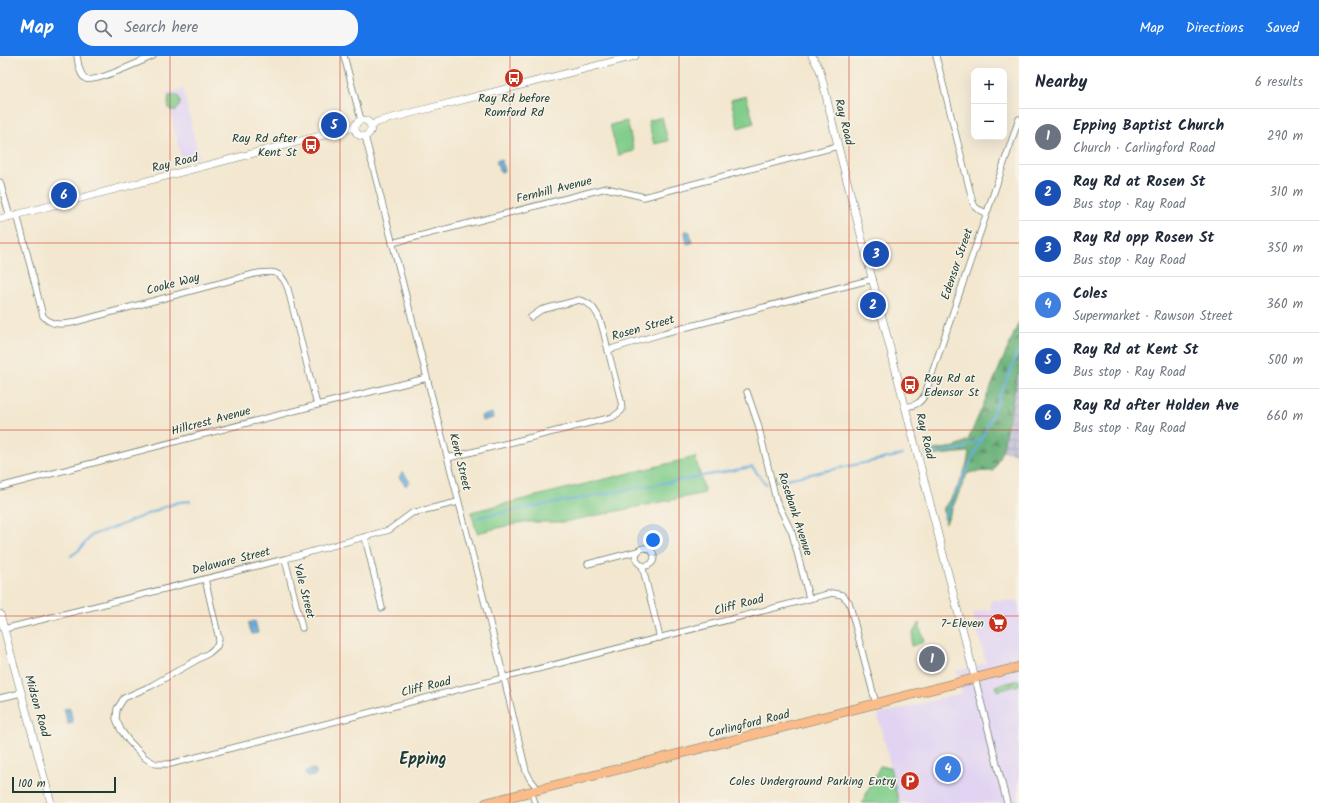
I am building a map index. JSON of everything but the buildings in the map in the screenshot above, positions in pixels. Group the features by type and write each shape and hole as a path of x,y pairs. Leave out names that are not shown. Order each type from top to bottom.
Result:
{"main road":[{"path":"1009,670 1019,662"},
{"name":"Carlingford Road","path":"486,803 1019,668"}],"street":[{"path":"77,56 81,72 87,79 120,71 153,56"},
{"path":"344,56 361,120"},
{"path":"372,126 369,121 361,120 357,122 355,127 358,134 365,136 370,133 372,126 377,122 615,58 635,56"},
{"path":"936,56 973,203 976,208 986,212"},
{"name":"Ray Road","path":"814,57 823,83 975,678"},
{"name":"Edensor Street","path":"906,407 915,405 922,400 925,394 1019,118"},
{"name":"Ray Road","path":"0,219 355,127"},
{"name":"Kent Street","path":"365,136 504,678 526,771 535,790 534,803"},
{"name":"Fernhill Avenue","path":"392,243 606,188 644,197 838,146"},
{"path":"0,182 14,216"},
{"name":"Cooke Way","path":"14,216 44,316 48,321 54,324 61,325 254,274 271,272 278,273 285,281 288,289 317,405"},
{"name":"Rosen Street","path":"448,458 613,417 622,410 608,350 664,333 873,279"},
{"path":"531,317 541,310 579,300 583,301 593,307 598,314 608,350"},
{"name":"Hillcrest Avenue","path":"0,488 317,405 427,378"},
{"name":"Rosebank Avenue","path":"748,392 758,424 776,500 792,533 809,598"},
{"name":"Delaware Street","path":"4,629 365,537 389,530 412,513 458,502"},
{"path":"365,537 382,608"},
{"path":"588,564 647,548 653,554 652,562 647,566 642,566"},
{"path":"638,551 636,555 637,561 642,566 660,638"},
{"name":"Yale Street","path":"285,558 302,628"},
{"name":"Cliff Road","path":"205,579 219,639 217,646 209,653 151,686 124,698 118,709 116,719 121,730 145,758 156,764 170,764 832,593 842,595 846,598 876,704"},
{"name":"Midson Road","path":"0,614 51,803"},
{"path":"975,678 1007,803"},
{"path":"0,698 21,693"}],"shaded area":[{"path":"183,89 199,158 182,162 166,93"},
{"path":"1018,373 1019,374 1019,454 1002,451"},
{"path":"991,600 1019,601 1019,803 899,803 878,715 962,693 956,671 986,663 973,613 991,609"}],"green space":[{"path":"176,95 179,97 180,103 175,111 169,109 168,102 169,96"},
{"path":"746,96 754,123 738,128 731,100"},
{"path":"662,117 668,141 654,144 648,121"},
{"path":"627,121 634,151 618,155 610,125"},
{"path":"1019,322 1019,374 1002,451 993,471 972,472 967,474 946,523 943,509 960,482 966,467 969,452 929,456 926,451 955,447 968,440"},
{"path":"695,457 705,493 564,522 523,522 477,533 471,512"},
{"path":"919,623 924,642 911,646 913,633"},
{"path":"1019,680 1019,685 997,691 996,686"},
{"path":"880,766 890,767 899,803 862,803"}],"water":[{"path":"501,159 504,171 500,172 496,161"},
{"path":"687,230 687,232 690,232 692,243 687,244 685,232"},
{"path":"492,413 493,418 482,421 481,416"},
{"path":"403,472 410,482 406,486 399,477"},
{"path":"255,621 258,633 252,634 248,623"},
{"path":"70,708 73,723 68,724 64,709"},
{"path":"314,769 317,772 315,775 307,777 305,773 306,771"}],"waterway":[{"path":"944,518 983,436 1019,350"},
{"path":"926,454 963,449 982,437"},
{"path":"777,481 902,455"},
{"path":"478,517 752,467 766,484"},
{"path":"71,556 79,550 92,535 164,507 179,502 190,501"}],"place":[{"name":"Ray Rd before Romford Rd","path":"514,78"},
{"name":"Ray Rd at Kent St","path":"334,125"},
{"name":"Ray Rd after Kent St","path":"311,145"},
{"name":"Ray Rd after Holden Ave","path":"64,195"},
{"name":"Ray Rd opp Rosen St","path":"876,254"},
{"name":"Ray Rd at Rosen St","path":"873,305"},
{"name":"Ray Rd at Edensor St","path":"910,385"},
{"name":"7-Eleven","path":"998,623"},
{"name":"Epping Baptist Church","path":"932,659"},
{"name":"Coles","path":"948,769"},
{"name":"Coles Underground Parking Entry","path":"910,781"}],"district":[{"name":"Epping","path":"423,759"}]}
